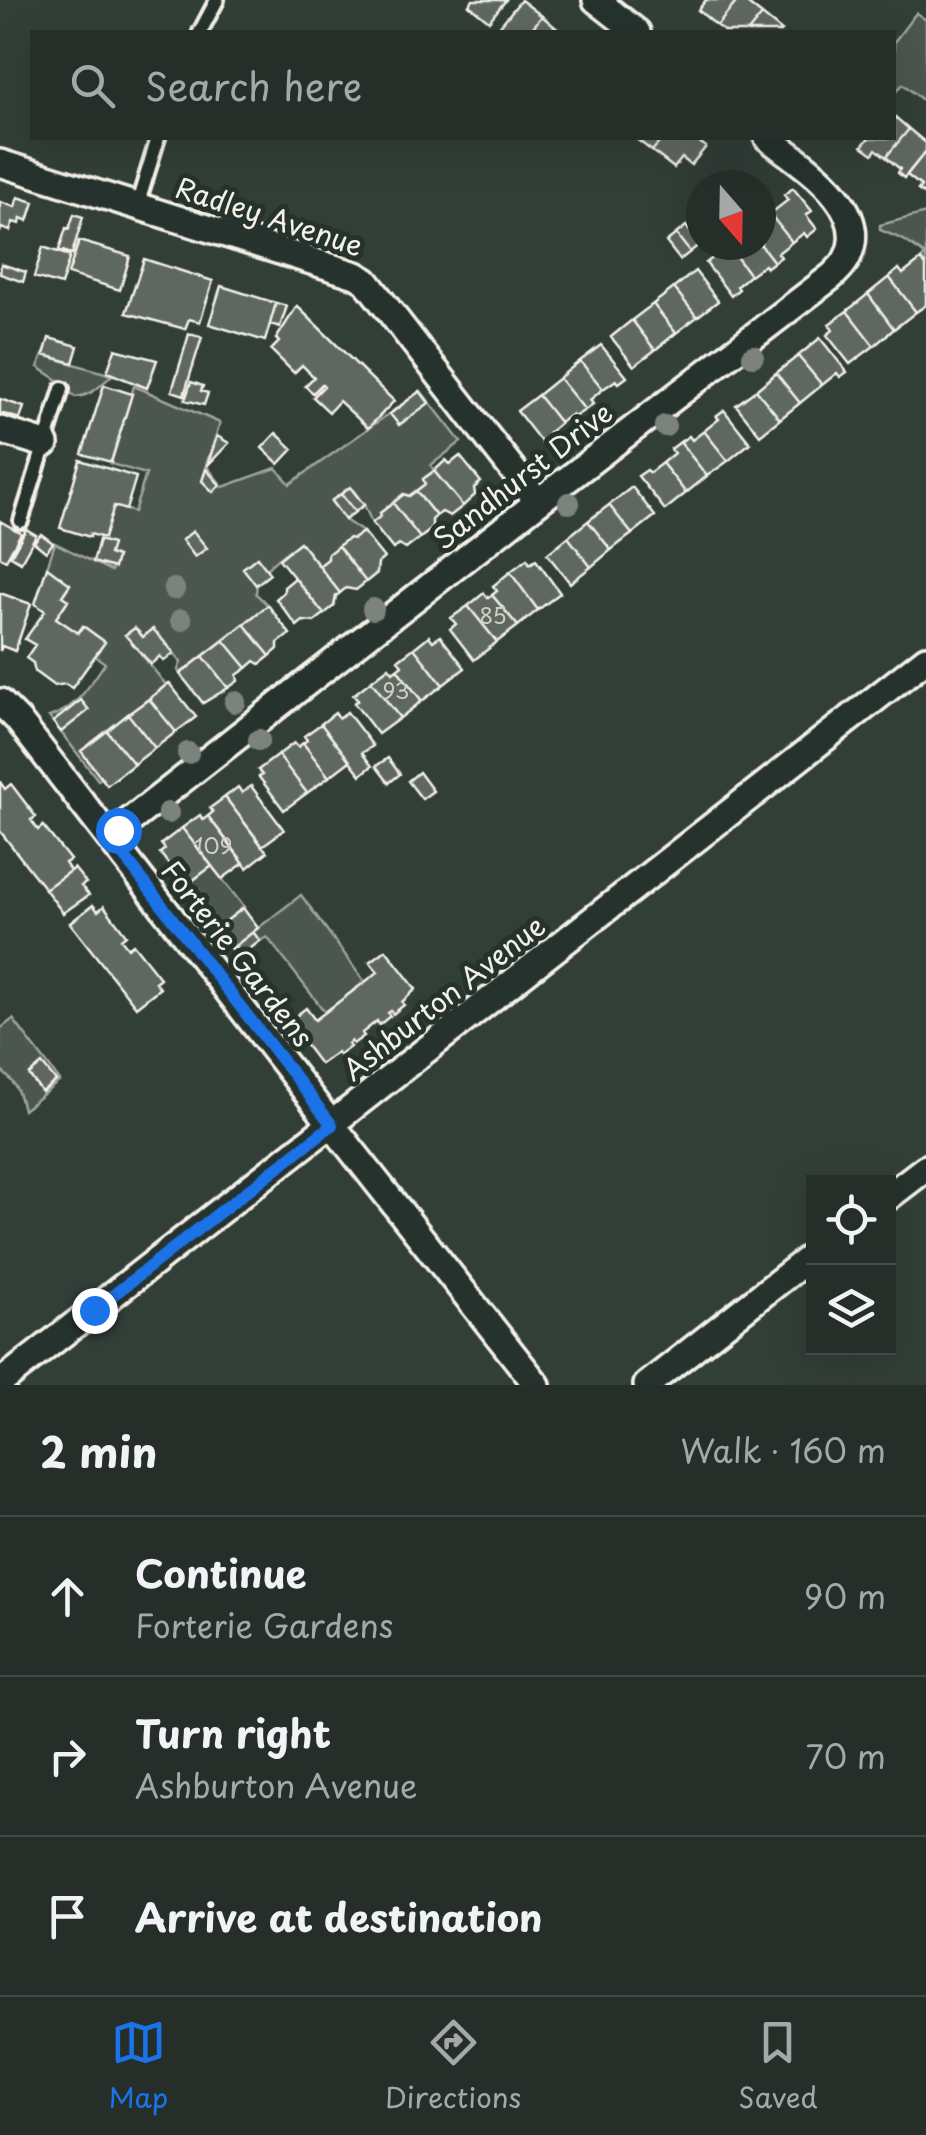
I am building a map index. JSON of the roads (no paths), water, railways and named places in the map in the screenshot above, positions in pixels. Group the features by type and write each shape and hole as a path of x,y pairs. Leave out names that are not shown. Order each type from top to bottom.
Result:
{"street":[{"path":"596,0 634,30"},
{"name":"Sandhurst Drive","path":"109,837 832,276 846,260 852,242 851,225 827,184 771,140"},
{"name":"Radley Avenue","path":"0,163 366,281 538,502"},
{"path":"0,430 45,444"},
{"name":"Ashburton Avenue","path":"0,1383 926,659"},
{"name":"Forterie Gardens","path":"0,702 18,720 538,1385"},
{"path":"896,1191 926,1168"},
{"path":"647,1385 806,1260"}],"lane":[{"path":"201,30 216,0"},
{"path":"137,206 157,140"},
{"path":"21,520 62,389"}]}
